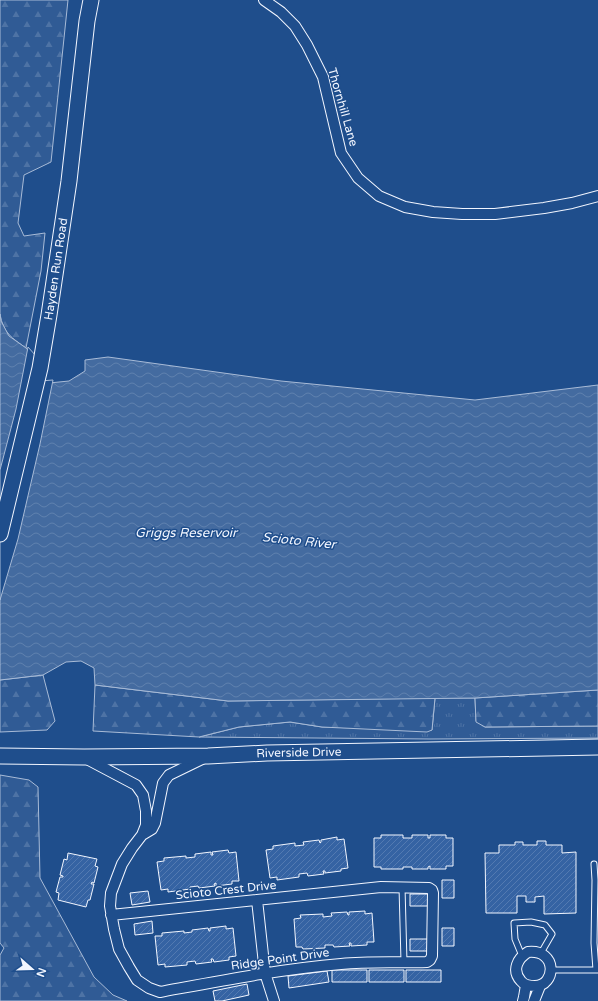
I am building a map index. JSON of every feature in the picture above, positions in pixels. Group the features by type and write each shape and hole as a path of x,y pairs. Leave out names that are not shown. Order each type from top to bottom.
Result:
{"main road":[{"name":"Hayden Run Road","path":"0,534 40,368 50,315 69,181 87,21 91,0"},
{"name":"Riverside Drive","path":"0,756 208,756 267,753 598,747"}],"street":[{"name":"Thornhill Lane","path":"264,0 281,12 295,26 307,45 323,77 341,153 358,178 379,196 405,207 433,212 462,214 503,214 572,203 598,196"},
{"path":"142,835 152,829 155,823 163,783 169,775 208,756"},
{"path":"84,757 136,785 143,795 146,811 146,824 142,835 122,864 111,892 111,915"},
{"name":"Scioto Crest Drive","path":"111,915 381,887 429,888 432,890"},
{"name":"Ridge Point Drive","path":"111,915 119,948 137,980 149,988 160,992 265,973 342,964 427,962 432,956 432,890"},
{"path":"258,900 265,973 274,1001"},
{"path":"534,1001 540,986 549,977 551,970 547,958 535,952 528,952 518,961 516,968 517,975 526,985 540,986"},
{"path":"523,1001 526,985"}],"lane":[{"path":"551,970 597,970 594,943 594,864"},
{"path":"402,887 404,962"},
{"path":"522,956 515,940 514,923 531,922 545,925 552,934 541,954"}],"green space":[{"path":"0,0 68,0 51,162 24,175 18,223 24,236 45,233 41,271 26,348 12,338 3,326 0,314"},
{"path":"43,675 55,721 47,730 0,732 0,680"},
{"path":"95,685 228,701 435,698 432,730 427,732 322,727 290,722 239,727 199,737 93,731"},
{"path":"598,690 598,726 485,727 476,722 475,698"},
{"path":"435,698 475,698 476,721 485,727 598,726 598,738 430,739 199,737 239,727 290,722 322,727 432,730"},
{"path":"0,775 29,780 38,787 40,878 94,977 113,995 127,1001 0,1001 0,955 4,948 0,943"}],"water":[{"name":"Griggs Reservoir","path":"0,314 1,321 9,336 26,348 34,357 39,384 69,381 85,371 85,360 108,357 281,381 475,400 598,385 598,690 475,698 228,701 95,685 94,668 81,661 66,662 43,675 0,680"}],"pier":[{"path":"28,347 36,356 40,381 53,380 18,539 0,600 0,470 16,409"}],"building":[{"path":"381,835 403,835 403,838 412,838 412,835 428,835 428,838 430,838 430,835 446,835 446,838 453,838 453,866 446,866 446,869 430,869 430,866 428,869 412,869 412,867 403,867 403,869 381,869 381,867 374,867 374,838 381,838"},
{"path":"337,837 337,840 344,839 348,868 341,869 341,871 325,873 325,871 323,871 324,874 308,876 307,873 299,874 299,877 277,880 277,877 270,878 266,850 273,849 273,846 295,843 295,846 304,845 303,842 319,840 320,843 321,840"},
{"path":"537,841 546,841 546,845 562,845 562,853 576,852 576,913 544,914 544,896 535,897 535,902 526,902 526,896 517,896 517,913 486,913 485,853 499,853 499,845 515,845 515,842 523,842 523,845 537,845"},
{"path":"228,850 229,853 236,852 239,881 232,881 232,884 216,886 216,883 214,884 215,886 199,888 198,886 190,887 190,889 168,892 168,889 161,890 157,862 164,861 164,858 186,856 186,858 195,857 195,854 211,852 211,855 213,855 212,852"},
{"path":"68,853 97,859 95,866 98,867 94,883 92,882 91,884 94,884 90,900 88,900 86,907 58,900 59,893 56,892 60,877 63,877 60,875 64,859 67,860"},
{"path":"442,880 454,880 454,898 442,898"},
{"path":"148,891 150,902 132,905 130,893"},
{"path":"410,894 428,894 428,906 410,906"},
{"path":"365,911 365,914 372,913 374,942 367,942 367,945 351,946 351,943 349,943 350,946 334,947 333,945 325,945 325,948 303,949 302,947 296,947 294,919 301,918 300,915 323,914 323,917 332,916 331,913 347,912 349,915 349,912"},
{"path":"152,921 153,933 135,935 134,924"},
{"path":"226,926 226,929 233,928 236,956 229,957 229,960 214,962 213,959 211,959 212,962 196,964 195,961 187,962 187,965 165,967 165,964 158,965 155,936 162,936 162,933 184,931 184,933 192,932 192,930 208,928 210,931 210,928"},
{"path":"442,928 454,928 454,946 442,946"},
{"path":"410,939 428,939 428,951 410,951"},
{"path":"332,970 367,970 367,982 332,982"},
{"path":"369,970 404,970 404,982 369,982"},
{"path":"406,970 441,970 441,982 406,982"},
{"path":"327,971 329,982 289,988 288,976"},
{"path":"247,984 249,995 222,1001 215,1001 213,991"}],"water label":[{"name":"Scioto River","path":"299,540"}]}
